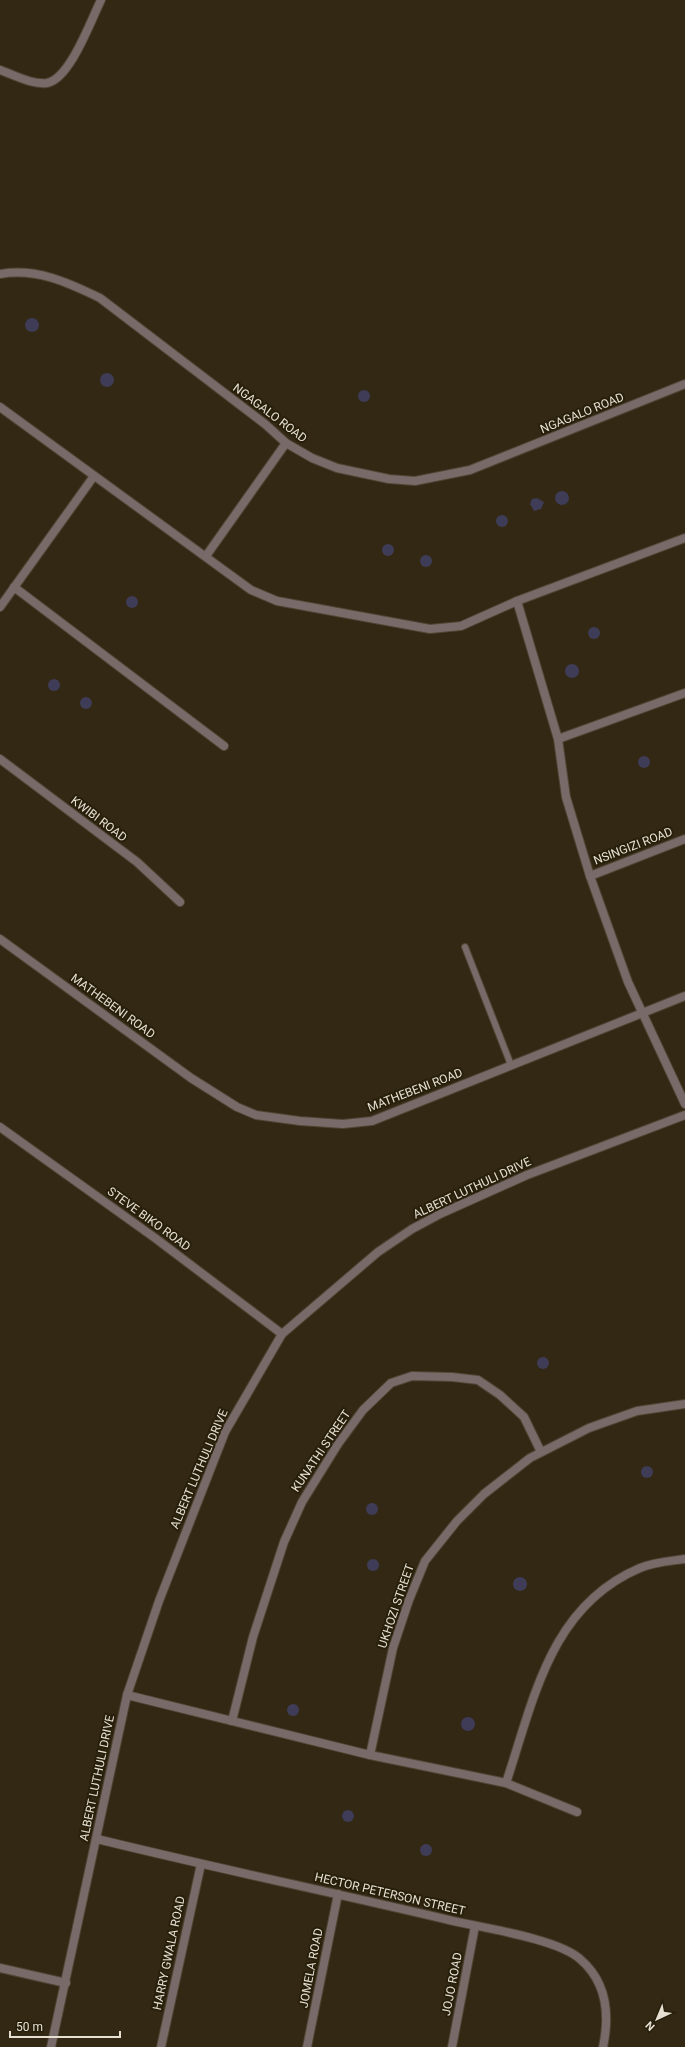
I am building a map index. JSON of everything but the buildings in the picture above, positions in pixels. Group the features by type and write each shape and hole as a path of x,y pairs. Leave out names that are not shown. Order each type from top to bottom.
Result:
{"street":[{"path":"0,70 36,82 52,81 62,73 71,60 101,0"},
{"name":"NGAGALO ROAD","path":"0,274 15,272 47,276 71,284 100,298 265,424 286,443 312,458 337,468 389,479 425,480 470,470 685,384"},
{"path":"0,407 251,590 266,598 430,629 461,626 517,601 685,538"},
{"path":"206,556 286,443"},
{"path":"0,607 94,476"},
{"path":"14,587 224,746"},
{"path":"517,601 558,739 566,797 590,876 628,982 685,1104"},
{"path":"558,739 685,693"},
{"name":"KWIBI ROAD","path":"0,760 137,862 180,902"},
{"name":"NSINGIZI ROAD","path":"590,876 685,839"},
{"name":"MATHEBENI ROAD","path":"0,939 216,1095 256,1114 343,1124 372,1121 685,996"},
{"name":"ALBERT LUTHULI DRIVE","path":"51,2047 127,1695 159,1601 225,1432 282,1334 378,1252 412,1229 440,1214 527,1175 685,1115"},
{"name":"STEVE BIKO ROAD","path":"0,1127 155,1238 282,1334"},
{"name":"KUNATHI STREET","path":"232,1721 256,1630 284,1542 302,1502 338,1444 364,1410 391,1383 412,1376 452,1376 478,1380 500,1394 524,1417 541,1452"},
{"name":"UKHOZI STREET","path":"370,1755 393,1648 425,1561 457,1521 484,1494 530,1458 541,1452 588,1428 619,1416 652,1408 685,1404"},
{"path":"506,1783 548,1660 576,1614 595,1595 641,1567 685,1559"},
{"path":"127,1695 370,1755 506,1783 577,1812"},
{"name":"HECTOR PETERSON STREET","path":"96,1839 548,1943 567,1950 580,1958 589,1968 603,1989 606,2005 607,2028 603,2047"},
{"name":"HARRY GWALA ROAD","path":"161,2047 201,1864"},
{"name":"JOMELA ROAD","path":"307,2047 338,1894"},
{"name":"JOJO ROAD","path":"452,2047 475,1926"},
{"path":"0,1968 66,1983"}],"lane":[{"path":"465,947 511,1065"}]}
